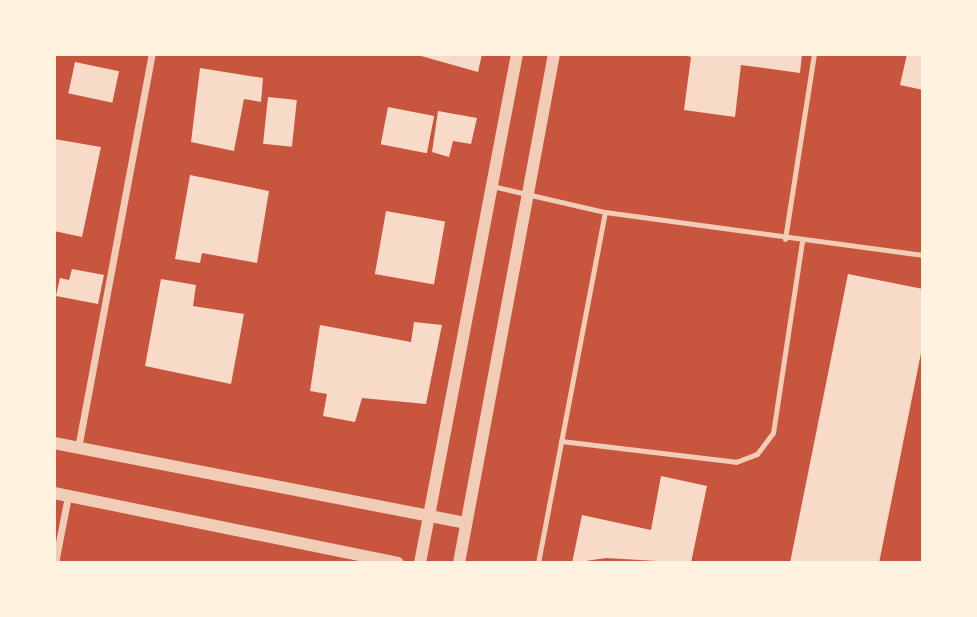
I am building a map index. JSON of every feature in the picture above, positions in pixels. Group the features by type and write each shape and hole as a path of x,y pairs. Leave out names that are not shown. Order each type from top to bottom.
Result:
{"street":[{"path":"78,449 152,54"},
{"path":"421,563 517,54"},
{"path":"459,563 554,54"},
{"path":"54,443 465,523"},
{"path":"54,493 398,563"},
{"path":"55,563 68,496"}],"lane":[{"path":"785,239 814,54"},
{"path":"490,186 605,212 802,242 923,255"},
{"path":"538,563 605,212"},
{"path":"561,441 736,462 757,454 773,433 802,242"}],"building":[{"path":"414,54 482,54 478,72"},
{"path":"681,54 802,54 800,73 741,65 735,117 684,110 691,57"},
{"path":"907,54 923,54 923,90 900,85"},
{"path":"75,62 119,71 112,103 68,93"},
{"path":"200,68 263,78 261,102 244,99 234,151 191,142"},
{"path":"268,97 297,100 292,147 263,144"},
{"path":"388,107 434,116 427,153 381,144"},
{"path":"438,111 477,118 471,144 453,141 449,157 432,152"},
{"path":"54,139 101,147 82,237 54,231"},
{"path":"190,175 269,191 257,263 202,253 200,263 175,259"},
{"path":"386,211 445,221 434,284 375,274"},
{"path":"72,269 104,275 98,304 56,296 60,278 69,280"},
{"path":"848,274 923,289 923,343 879,563 790,563"},
{"path":"161,279 196,285 193,306 244,314 231,384 145,366"},
{"path":"414,322 442,325 426,404 362,398 355,422 323,416 327,394 310,391 320,325 411,342"},
{"path":"661,476 707,486 691,563 606,558 572,563 582,515 651,530"}]}
